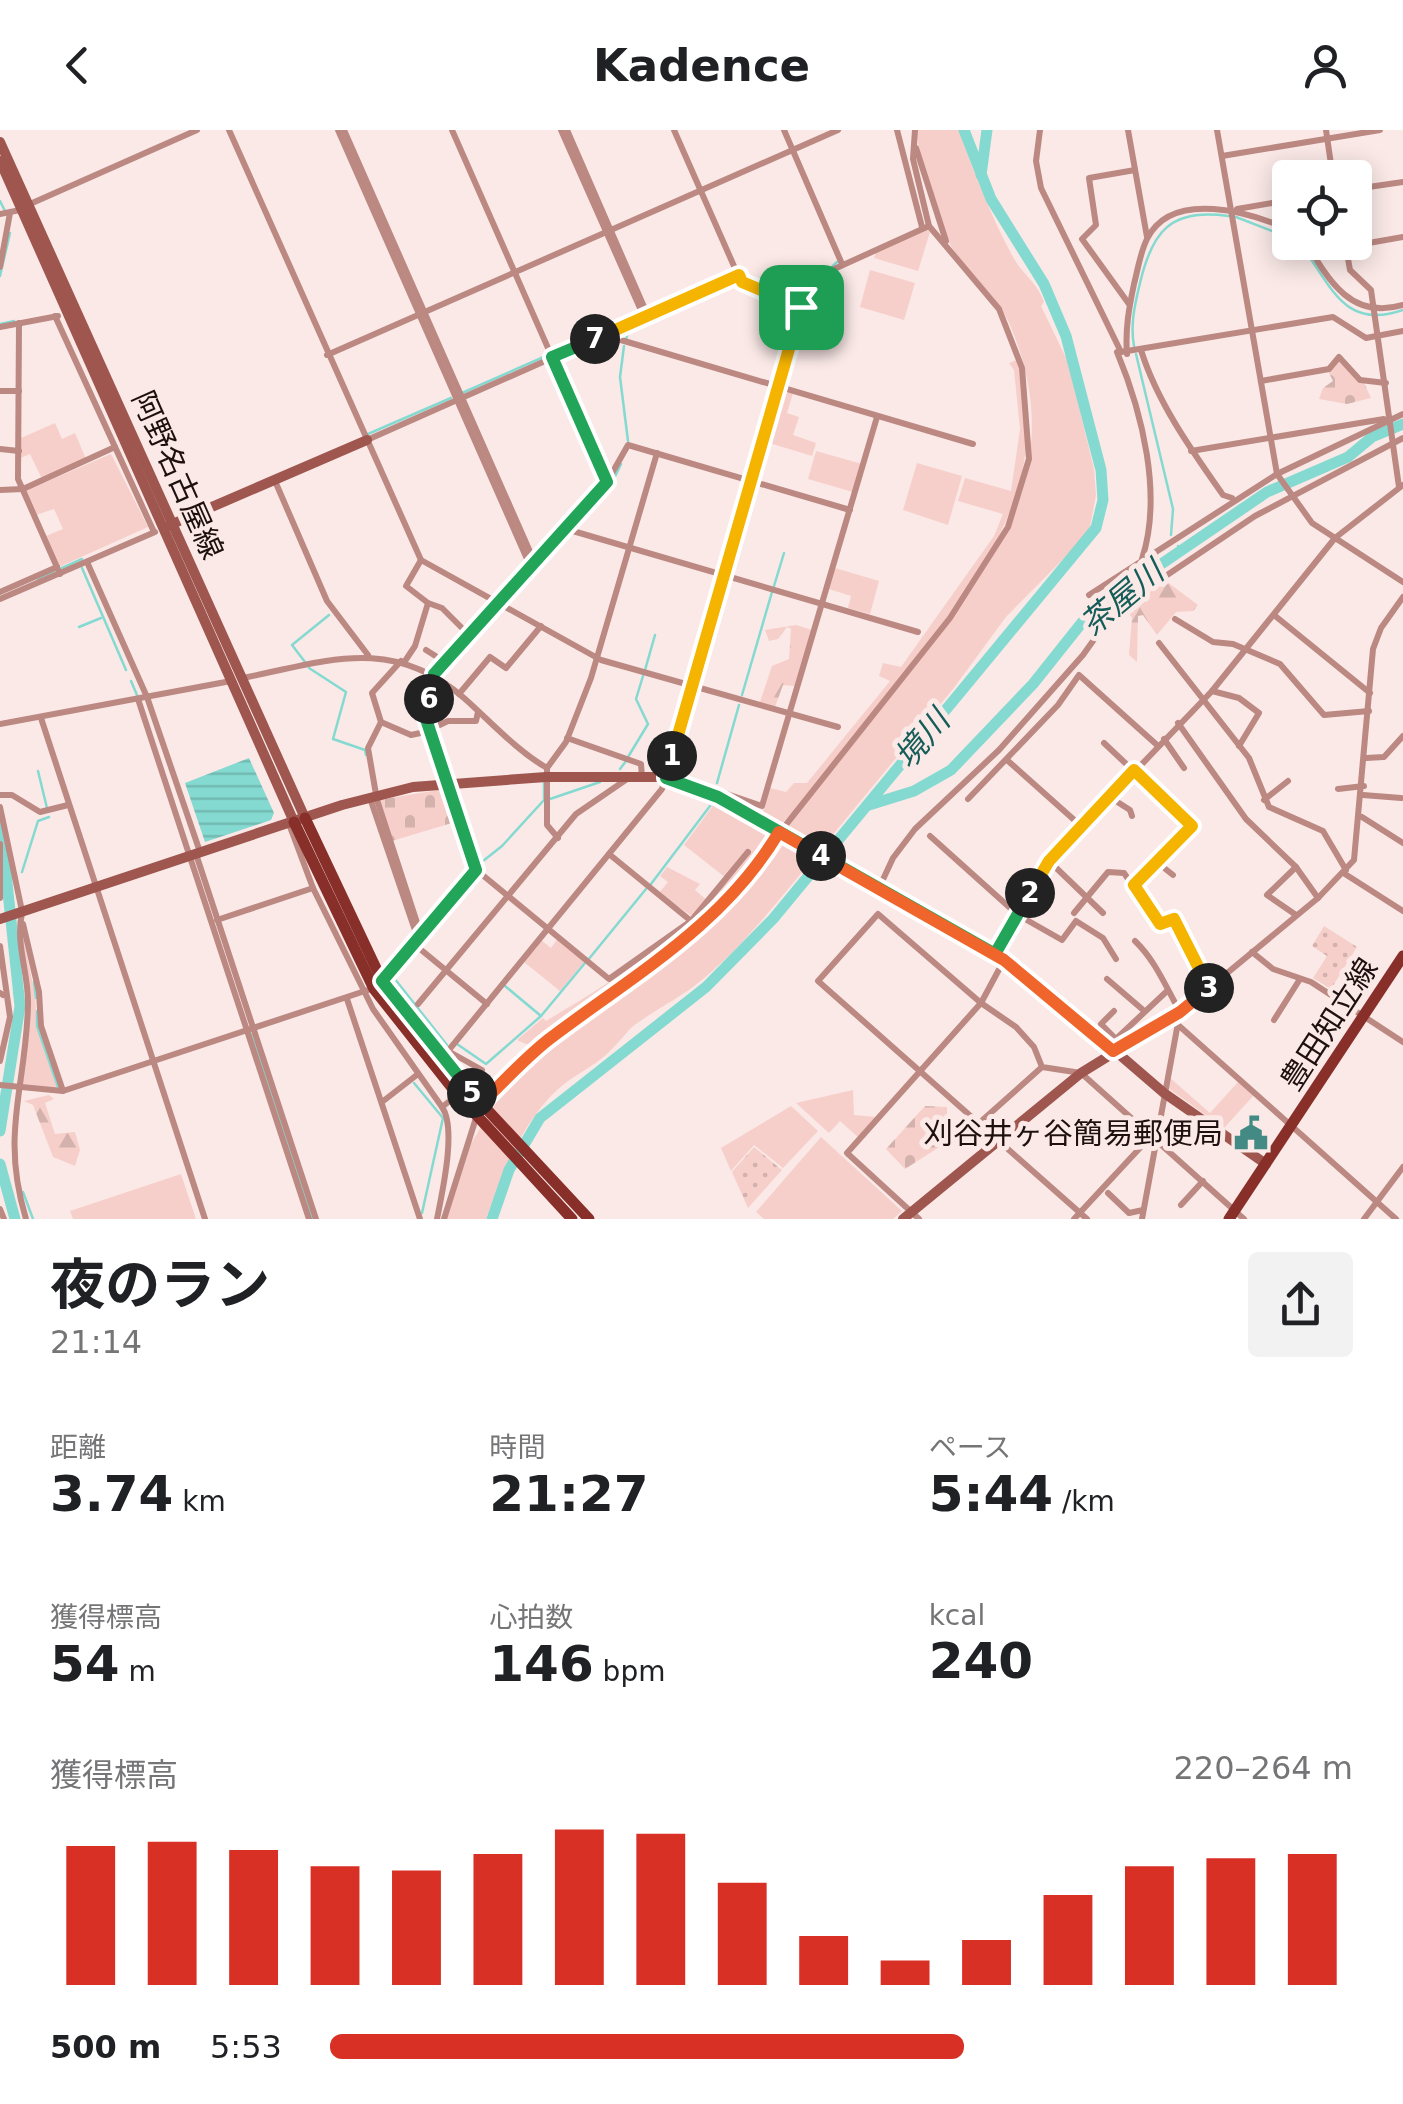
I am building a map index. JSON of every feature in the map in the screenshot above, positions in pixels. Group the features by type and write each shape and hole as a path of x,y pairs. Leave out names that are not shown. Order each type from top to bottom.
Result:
{"main road":[{"name":"阿野名古屋線","path":"0,142 20,209 60,315 125,443"},
{"name":"阿野名古屋線","path":"0,162 4,182 20,209 236,680 296,821"},
{"path":"163,528 367,440"},
{"path":"0,919 373,796 446,782 547,773 666,778 718,797 999,958 1117,1045 1164,1093 1266,1164"},
{"path":"296,821 373,987 572,1219"},
{"name":"豊田知立線","path":"1236,1216 1403,956"},
{"path":"911,1217 1117,1045 1178,1018"},
{"path":"482,1113 589,1219"}],"street":[{"path":"0,214 20,209 197,130"},
{"path":"228,130 421,560 596,657 838,727"},
{"path":"341,130 533,565"},
{"path":"452,130 607,482"},
{"path":"564,130 646,317"},
{"path":"674,130 742,282 801,307"},
{"path":"784,130 842,264"},
{"path":"328,355 838,130"},
{"path":"440,1219 482,1113 550,1039 674,951 739,887 974,586 1000,545 1024,486 1029,424 1015,344 991,296 948,245 926,226 897,130"},
{"path":"915,130 913,159 926,226"},
{"path":"1040,130 1036,161 1041,188 1058,228 1091,284 1139,420 1146,461 1150,535 1142,560"},
{"path":"1127,354 1129,304 1147,237 1128,130"},
{"path":"1218,130 1276,474 1304,516 1403,582"},
{"path":"1222,156 1327,134 1380,130"},
{"path":"1327,134 1331,160"},
{"path":"914,142 948,245"},
{"path":"1129,304 1082,239 1096,225 1089,178 1135,170"},
{"path":"1372,187 1403,182"},
{"path":"1147,237 1159,224 1181,214 1272,203"},
{"path":"0,267 20,209"},
{"path":"1231,210 1272,224"},
{"path":"473,1079 482,1070 448,1051 662,790 801,307 827,274 842,264 926,226"},
{"path":"1372,242 1403,238"},
{"path":"1318,260 1339,291 1354,303 1374,311 1403,305"},
{"path":"911,1217 847,1153 982,1004 1018,914 1049,861 1212,690 1335,538 1401,486 1371,290 1350,270 1348,260"},
{"path":"367,440 739,275"},
{"path":"0,327 60,315"},
{"path":"1116,350 1127,354 1333,317 1366,338 1403,331"},
{"path":"18,323 18,450 22,489 58,571"},
{"path":"603,335 973,444"},
{"path":"1141,350 1147,370 1192,450 1224,494 1232,498"},
{"path":"1261,381 1329,368 1339,357 1360,380 1386,383"},
{"path":"0,391 19,391"},
{"path":"1089,595 1276,474 1403,414"},
{"path":"718,797 727,794 762,806 877,416"},
{"path":"1192,450 1390,419"},
{"path":"876,887 916,830 999,750 1083,655 1115,610 1289,495 1403,438"},
{"path":"0,490 22,489 125,443 163,528 0,595"},
{"path":"748,852 690,921 609,979 476,870 426,719 434,674 607,482 628,445 850,510"},
{"path":"0,449 18,450"},
{"path":"558,838 547,826 547,773 567,738 596,657 656,454"},
{"path":"275,481 328,601 369,656"},
{"path":"566,529 918,632"},
{"path":"421,560 406,586 428,603 442,608 470,635"},
{"path":"88,562 142,698 250,1029"},
{"path":"1108,1193 1129,1212 1143,1215 1178,1018 1318,898 1345,872 1358,848 1376,638 1403,597"},
{"path":"428,603 415,646 372,693 381,722 368,748 373,796 418,939 447,971 487,1004"},
{"path":"1274,615 1370,694"},
{"path":"1175,619 1213,642 1247,649 1280,664 1324,714 1369,711"},
{"path":"459,694 490,656 506,668 541,626"},
{"path":"1159,643 1249,758 1264,800 1278,813 1324,831 1345,872 1403,911"},
{"path":"426,650 445,662"},
{"path":"0,724 369,656 403,661 434,674 547,773"},
{"path":"968,799 1080,675 1160,742 1184,768"},
{"path":"1212,690 1239,698 1259,714 1239,746"},
{"path":"381,722 410,735 448,721 476,722 478,711"},
{"path":"41,718 205,1219"},
{"path":"1178,724 1258,835 1296,867 1318,898"},
{"path":"1366,758 1384,757 1403,736"},
{"path":"418,1004 576,814 636,776 641,764 567,738"},
{"path":"1104,743 1192,826 1134,885"},
{"path":"1007,760 1081,826"},
{"path":"1264,800 1288,781"},
{"path":"1338,788 1364,786"},
{"path":"0,795 12,795 40,812 68,805"},
{"path":"1363,795 1401,798"},
{"path":"1108,796 1130,810 1132,816"},
{"path":"0,807 41,1026 63,1092"},
{"path":"1361,816 1403,843"},
{"path":"296,821 312,888 373,987 418,1074 448,1115 440,1219"},
{"path":"930,836 1018,914 1062,940 1076,921 1102,938 1116,959"},
{"path":"0,844 0,898"},
{"path":"609,854 690,921"},
{"path":"195,855 313,1219"},
{"path":"1049,861 1102,913"},
{"path":"1158,863 1174,875"},
{"path":"1296,867 1268,894 1296,915"},
{"path":"0,1085 63,1092 347,999 373,987 476,870"},
{"path":"1074,913 1085,896 1112,870 1124,873 1160,924 1174,919 1190,956 1210,987"},
{"path":"217,920 312,888"},
{"path":"21,913 18,940 28,1017 10,1114 10,1168 26,1219"},
{"path":"1042,1068 1028,1038 982,1004 878,914 818,982 1077,1216 1087,1219"},
{"path":"1134,941 1154,959 1178,1018 1291,1127 1396,1219"},
{"path":"0,946 10,1017 0,1061"},
{"path":"1252,952 1273,970 1300,978 1403,1042"},
{"path":"1274,1020 1300,978"},
{"path":"1107,979 1142,1009"},
{"path":"1114,1012 1101,1024 1117,1045 1142,1009 1166,992"},
{"path":"347,999 420,1219"},
{"path":"977,1126 1042,1068 1081,1073 1203,1181 1236,1216"},
{"path":"382,1102 418,1074"},
{"path":"442,1107 451,1100"},
{"path":"1077,1216 1154,1138"},
{"path":"1364,1219 1402,1169"},
{"path":"1181,1205 1203,1181"},
{"path":"0,1209 4,1219"}],"green space":[{"path":"917,130 959,130 1005,242 1041,295 1041,306 1068,362 1094,469 1096,495 1090,527 1082,540 1006,617 953,689 821,849 786,828 969,593 1014,512 1027,470 1032,425 1027,377 1010,325 998,303 944,233 923,174"},
{"path":"925,228 930,232 918,271 874,258 876,252"},
{"path":"870,270 915,283 904,320 860,307"},
{"path":"1017,360 1027,410 1025,457 1013,502 995,545 942,625 821,781 780,825 762,815 770,788 786,792 794,783 807,783 890,681 879,676 883,663 901,667 994,536 1003,514 958,501 965,478 1011,491 1020,429 1014,370 1009,363"},
{"path":"1337,360 1364,383 1371,398 1347,404 1319,399 1323,388 1333,381 1328,371"},
{"path":"782,392 793,393 787,413 799,417 793,435 816,443 812,456 766,442"},
{"path":"55,423 62,439 75,433 86,459 42,479 30,454 20,458 21,438"},
{"path":"816,451 862,464 853,492 808,479"},
{"path":"111,454 148,527 59,567 46,536 63,529 54,509 36,515 25,491"},
{"path":"917,463 962,476 948,525 903,510"},
{"path":"835,568 879,581 870,614 848,608 851,596 829,589"},
{"path":"1166,581 1198,605 1193,611 1176,612 1157,635 1143,615 1138,616 1137,662 1129,655 1132,618 1126,608"},
{"path":"796,625 812,630 795,686 783,685 775,707 760,702 772,666 789,659 791,629 787,627 778,639 769,641 765,630"},
{"path":"444,789 455,822 392,841 379,800"},
{"path":"686,789 769,833 768,844 722,903 672,951 564,1026 560,1025 535,1048 517,1040 543,1018 546,1021 577,1002 656,948 703,907 750,855 726,878 684,845 712,807"},
{"path":"778,838 813,859 758,924 698,983 634,1026 543,1105 509,1161 486,1219 446,1219 470,1145 510,1080 567,1030 667,961 747,880 739,901"},
{"path":"667,867 700,884 695,890 708,901 693,917 659,893 668,882 660,876"},
{"path":"1324,926 1357,947 1331,989 1313,978 1327,956 1312,946"},
{"path":"21,927 35,994 37,1026 58,1090 18,1085 30,1015"},
{"path":"558,938 585,961 560,991 524,962 541,940 551,948"},
{"path":"1169,1077 1210,1113 1239,1081 1254,1095 1224,1128 1168,1088"},
{"path":"853,1090 854,1115 876,1117 858,1137 840,1121 829,1133 796,1103"},
{"path":"49,1095 54,1099 45,1103 55,1134 75,1132 80,1150 75,1166 53,1157 33,1105 24,1101"},
{"path":"791,1106 818,1131 783,1168 754,1145 731,1171 721,1148"},
{"path":"925,1106 947,1107 947,1124 958,1135 905,1169 886,1149"},
{"path":"821,1137 902,1211 893,1219 764,1219 756,1212"},
{"path":"754,1147 782,1170 748,1208 732,1172"},
{"path":"181,1174 196,1219 73,1219 70,1211"}],"water":[{"path":"249,758 274,813 271,820 205,842 185,783"}],"waterway":[{"name":"境川","path":"492,1219 509,1170 540,1118 706,987 773,919 1096,528 1103,500 1101,470 1066,336 1044,284 991,199 964,130"},
{"name":"境川","path":"981,175 987,130"},
{"path":"0,201 5,211"},
{"path":"1134,346 1136,299 1158,237 1167,227 1191,216 1228,216"},
{"path":"1236,217 1272,231"},
{"path":"0,276 10,233"},
{"path":"1312,260 1329,286 1351,308 1382,315 1403,310"},
{"path":"796,302 837,262"},
{"path":"744,280 761,287"},
{"path":"649,311 704,287"},
{"path":"626,339 630,327 700,296"},
{"path":"554,353 640,315"},
{"path":"0,324 14,321"},
{"path":"624,346 620,377 628,441"},
{"path":"1136,354 1173,509 1171,535"},
{"path":"462,393 546,356"},
{"path":"368,434 451,398"},
{"name":"茶屋川","path":"869,805 914,791 951,770 1033,684 1084,620 1110,599 1267,492 1348,457 1372,437 1403,424"},
{"path":"575,525 611,485 621,464"},
{"path":"539,565 566,535"},
{"name":"茶屋川","path":"1178,546 1181,550"},
{"path":"774,586 784,553"},
{"path":"62,568 82,559"},
{"path":"82,568 126,670"},
{"path":"38,579 54,572"},
{"path":"506,602 530,576"},
{"path":"742,695 772,592"},
{"path":"441,674 500,609"},
{"path":"305,662 292,645 329,615"},
{"path":"79,627 101,618"},
{"path":"645,670 655,635"},
{"path":"309,668 346,692 333,739 365,750 366,755"},
{"path":"628,757 648,724 636,699 643,676"},
{"path":"131,681 137,695"},
{"path":"433,725 436,681"},
{"path":"717,783 739,705"},
{"path":"435,731 449,775"},
{"path":"620,769 626,761"},
{"path":"38,771 47,808"},
{"path":"550,799 600,782"},
{"path":"468,835 478,865 502,846 544,800 544,783"},
{"path":"454,790 465,826"},
{"path":"651,884 710,806"},
{"path":"22,872 38,821 49,817"},
{"path":"0,1131 20,1006 1,826"},
{"path":"424,927 467,874"},
{"path":"588,960 646,889"},
{"path":"388,967 407,947"},
{"path":"457,1044 486,1064 541,1016 585,963"},
{"path":"394,978 447,1045"},
{"path":"34,982 36,998"},
{"path":"505,986 541,1016"},
{"path":"14,993 19,993"},
{"path":"37,1011 37,1026 58,1087"},
{"path":"251,1034 313,1219"},
{"path":"414,1083 443,1118 422,1213"},
{"path":"0,1164 15,1219"},
{"path":"23,1192 33,1219"}],"place":[{"name":"刈谷井ヶ谷簡易郵便局","path":"1251,1133"}],"route":[{"path":"801,307 666,778 718,797 995,954 1049,861 1134,770 1173,812 1192,826 1134,885 1160,924 1174,919 1190,956 1210,987 1180,1012 1113,1051 1056,1000 995,954 779,832 769,850 708,920 642,976 550,1039 482,1103 382,981 476,870 426,719 434,674 607,482 552,357 739,275 742,282 801,307"}]}
